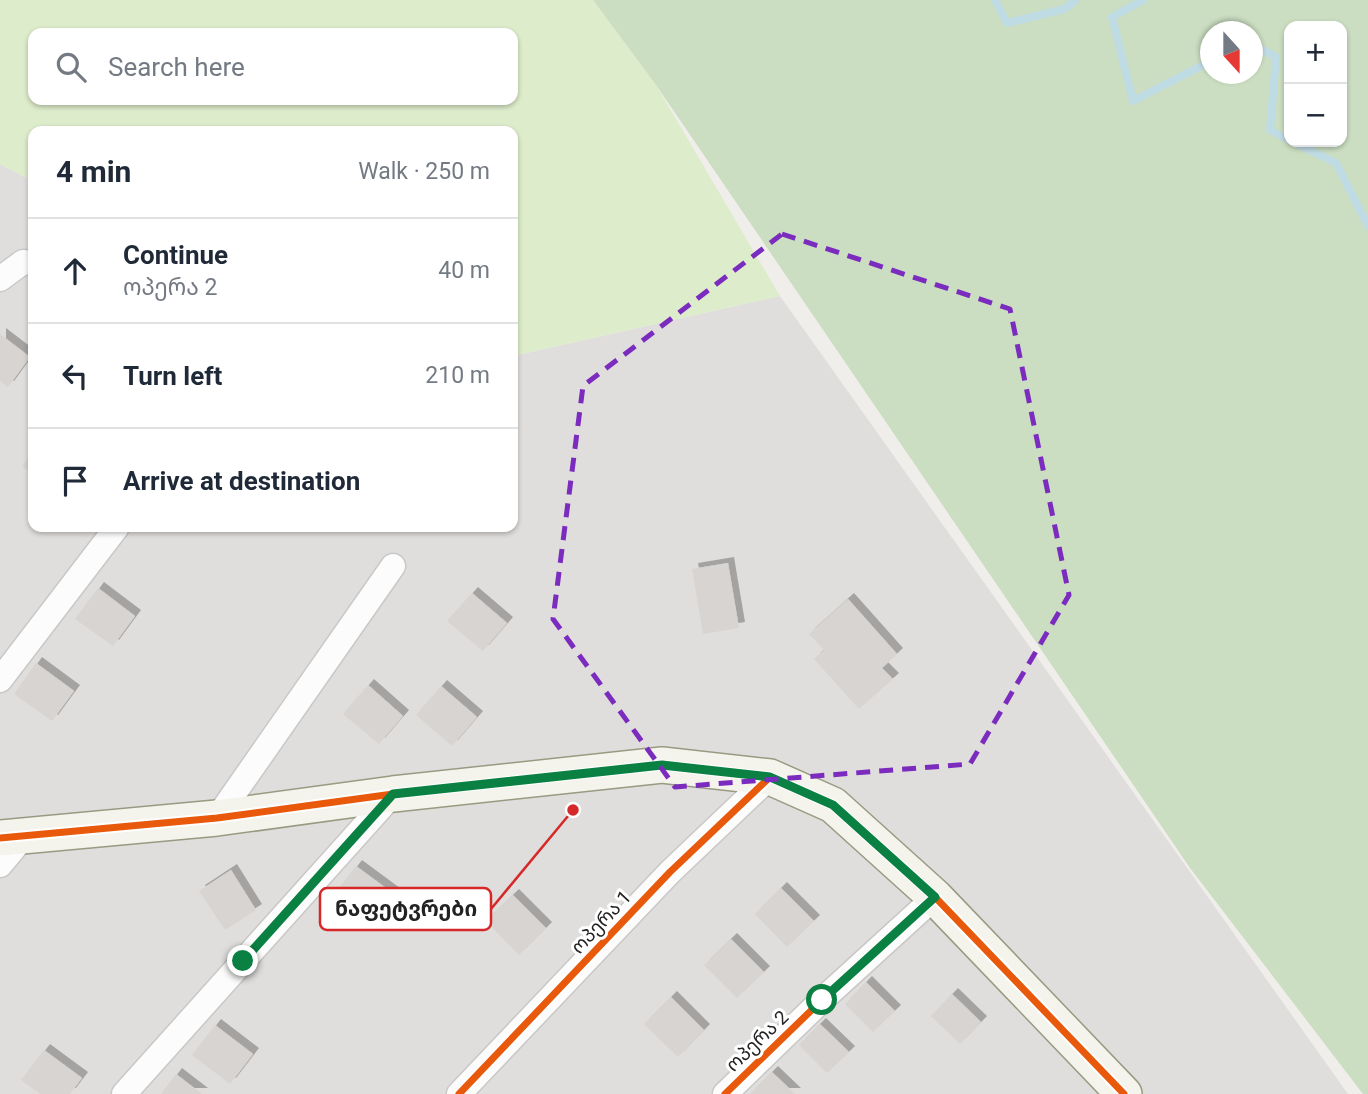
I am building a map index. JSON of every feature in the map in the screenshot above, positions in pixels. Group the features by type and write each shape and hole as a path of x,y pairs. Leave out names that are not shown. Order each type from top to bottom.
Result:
{"street":[{"path":"0,279 23,262 28,262"},
{"path":"0,680 113,532"},
{"path":"217,818 393,566"},
{"path":"0,865 13,836 217,818 393,794 662,765 770,777 833,805 935,897 1124,1094"},
{"name":"ოპერა 1","path":"460,1094 670,872 770,777"},
{"path":"124,1094 393,794"},
{"name":"ოპერა 2","path":"725,1094 822,1000 935,897"}],"highlighted area":[{"path":"782,234 1010,309 1069,595 970,764 675,787 553,619 583,386"}],"shaded area":[{"path":"0,164 28,178 28,532 518,532 518,355 780,296 1348,1094 0,1094"}],"green space":[{"path":"0,0 593,0 656,85 780,296 518,355 518,126 28,126 28,178 0,164"},
{"path":"593,0 1368,0 1368,1094 1363,1094 1190,868 656,85"}],"building":[{"path":"0,334 28,355 28,360 8,387 0,381"},
{"path":"28,458 28,470 22,466"},
{"path":"728,563 739,628 703,634 692,569"},
{"path":"98,588 135,616 113,646 75,619"},
{"path":"472,593 507,623 483,651 447,621"},
{"path":"848,599 897,654 882,668 893,679 859,709 814,659 824,650 809,634"},
{"path":"36,663 74,691 52,721 14,694"},
{"path":"368,685 403,716 379,744 343,714"},
{"path":"441,686 477,717 452,746 416,715"},
{"path":"356,866 394,894 371,924 333,896"},
{"path":"231,870 256,910 225,930 199,891"},
{"path":"781,888 814,921 787,947 755,914"},
{"path":"513,895 546,928 519,955 486,921"},
{"path":"731,939 764,972 737,998 704,965"},
{"path":"866,982 895,1011 873,1032 845,1004"},
{"path":"952,994 981,1022 960,1044 931,1016"},
{"path":"671,997 704,1030 678,1057 644,1024"},
{"path":"820,1024 849,1052 827,1073 799,1045"},
{"path":"215,1025 253,1054 230,1084 192,1055"},
{"path":"44,1050 82,1078 70,1094 40,1094 21,1080"},
{"path":"772,1072 795,1094 750,1094"},
{"path":"176,1074 202,1094 161,1094"}],"waterway":[{"path":"995,0 1007,23 1064,9 1076,0"},
{"path":"1143,0 1112,17 1133,101 1200,67"},
{"path":"1263,50 1276,57 1270,130 1284,137"},
{"path":"1303,147 1336,163 1368,226"}],"cycle path":[{"path":"0,838 217,818 393,794 662,765 770,777 833,805 935,897 1124,1094"},
{"path":"459,1094 670,872 770,777"},
{"path":"725,1094 822,1000 935,897"}],"place":[{"name":"ნაფეტვრები","path":"573,810"}],"route":[{"path":"243,961 393,794 662,765 770,777 833,805 935,897 822,1000"}]}
